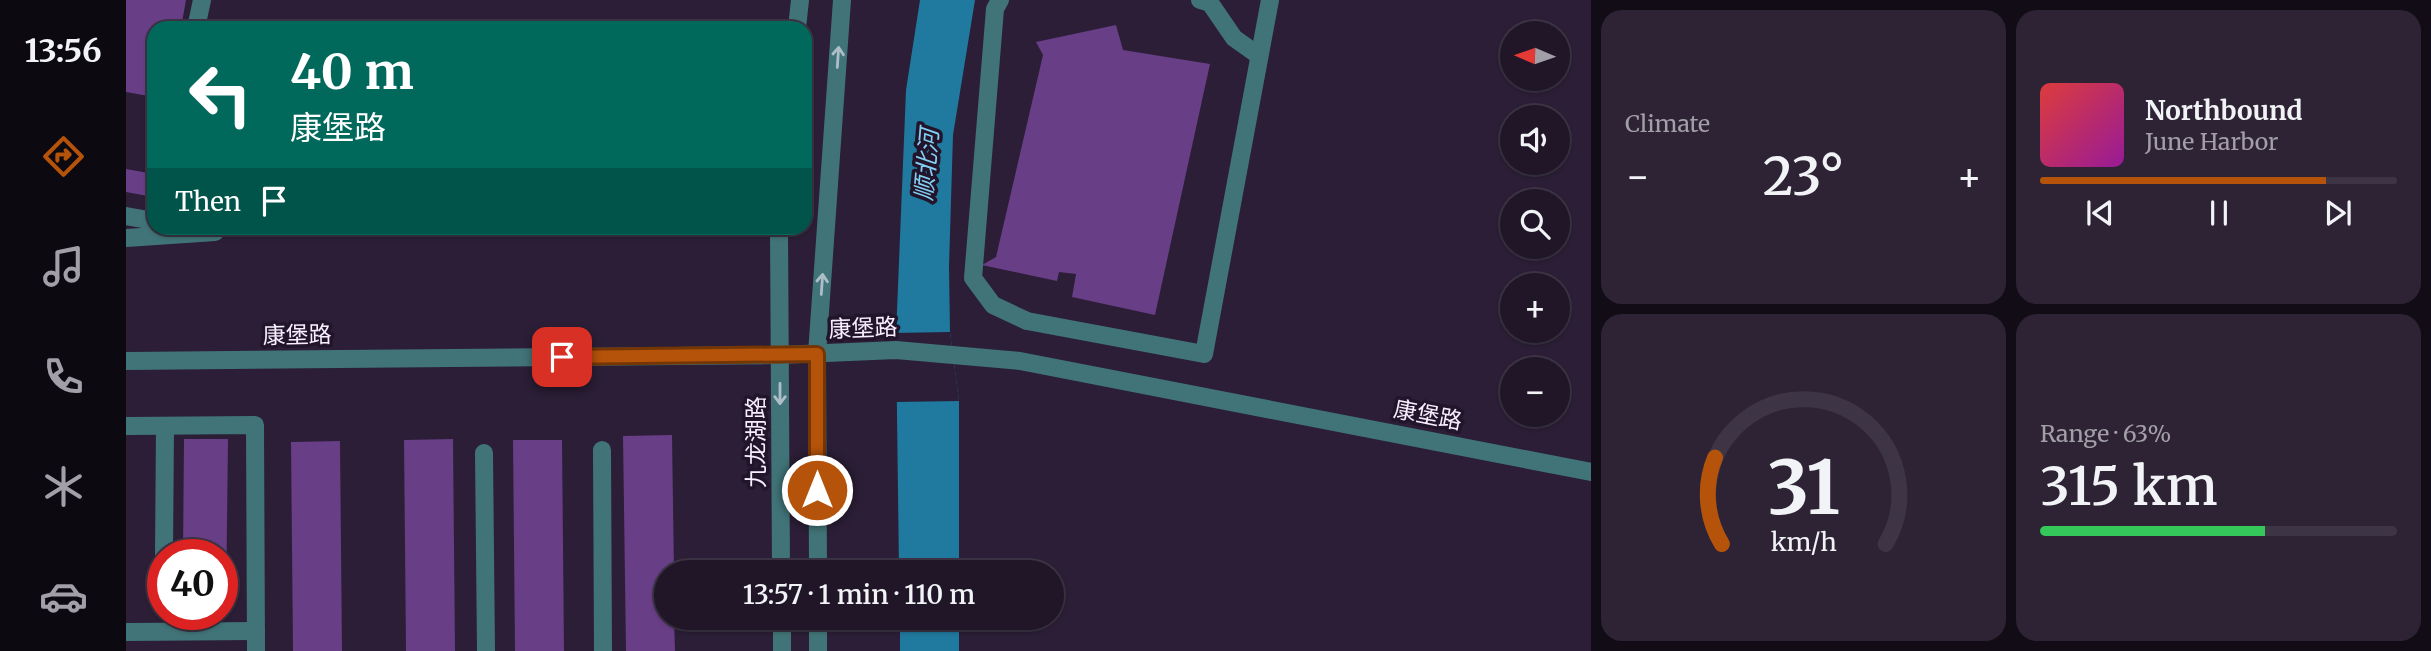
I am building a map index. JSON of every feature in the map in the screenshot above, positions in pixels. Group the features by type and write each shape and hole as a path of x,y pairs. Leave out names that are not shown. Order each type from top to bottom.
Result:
{"street":[{"path":"198,21 202,0"},
{"path":"798,21 800,0"},
{"path":"818,560 817,354 842,0"},
{"path":"841,21 848,0"},
{"path":"999,0 995,9 973,278 993,305 1027,321 1204,354 1270,0"},
{"path":"1200,0 1210,3 1234,38 1258,55"},
{"path":"126,216 147,220"},
{"path":"126,238 170,235"},
{"name":"九龙湖路","path":"779,235 782,560"},
{"name":"康堡路","path":"126,361 780,355 897,350 1020,361 1591,471"},
{"path":"126,426 255,425 256,651"},
{"path":"164,539 165,426"},
{"path":"602,450 603,651"},
{"path":"484,453 486,651"},
{"path":"126,632 147,627"},
{"path":"238,629 256,631"},
{"path":"782,630 782,651"},
{"path":"818,630 818,651"}],"water":[{"name":"顺北河","path":"920,0 975,0 953,135 949,267 950,332 959,401 959,560 899,560 896,335 906,90"},
{"path":"900,630 959,630 959,651 900,651"}],"pier":[{"path":"950,332 959,401 894,402 892,333"}],"building":[{"path":"126,0 186,0 182,21 147,21 147,96 126,92"},
{"path":"1116,25 1123,50 1210,64 1155,315 1072,297 1076,274 1059,272 1057,281 982,265 996,257 1043,55 1036,42"},
{"path":"126,169 147,173 147,196 126,192"},
{"path":"672,435 674,560 654,560 654,630 674,630 675,651 626,651 623,436"},
{"path":"184,439 228,439 227,539 183,539"},
{"path":"453,439 455,651 406,651 404,440"},
{"path":"513,440 562,440 564,651 515,651"},
{"path":"340,441 342,651 293,651 291,442"}],"route":[{"path":"562,357 817,354 817,490"}]}
